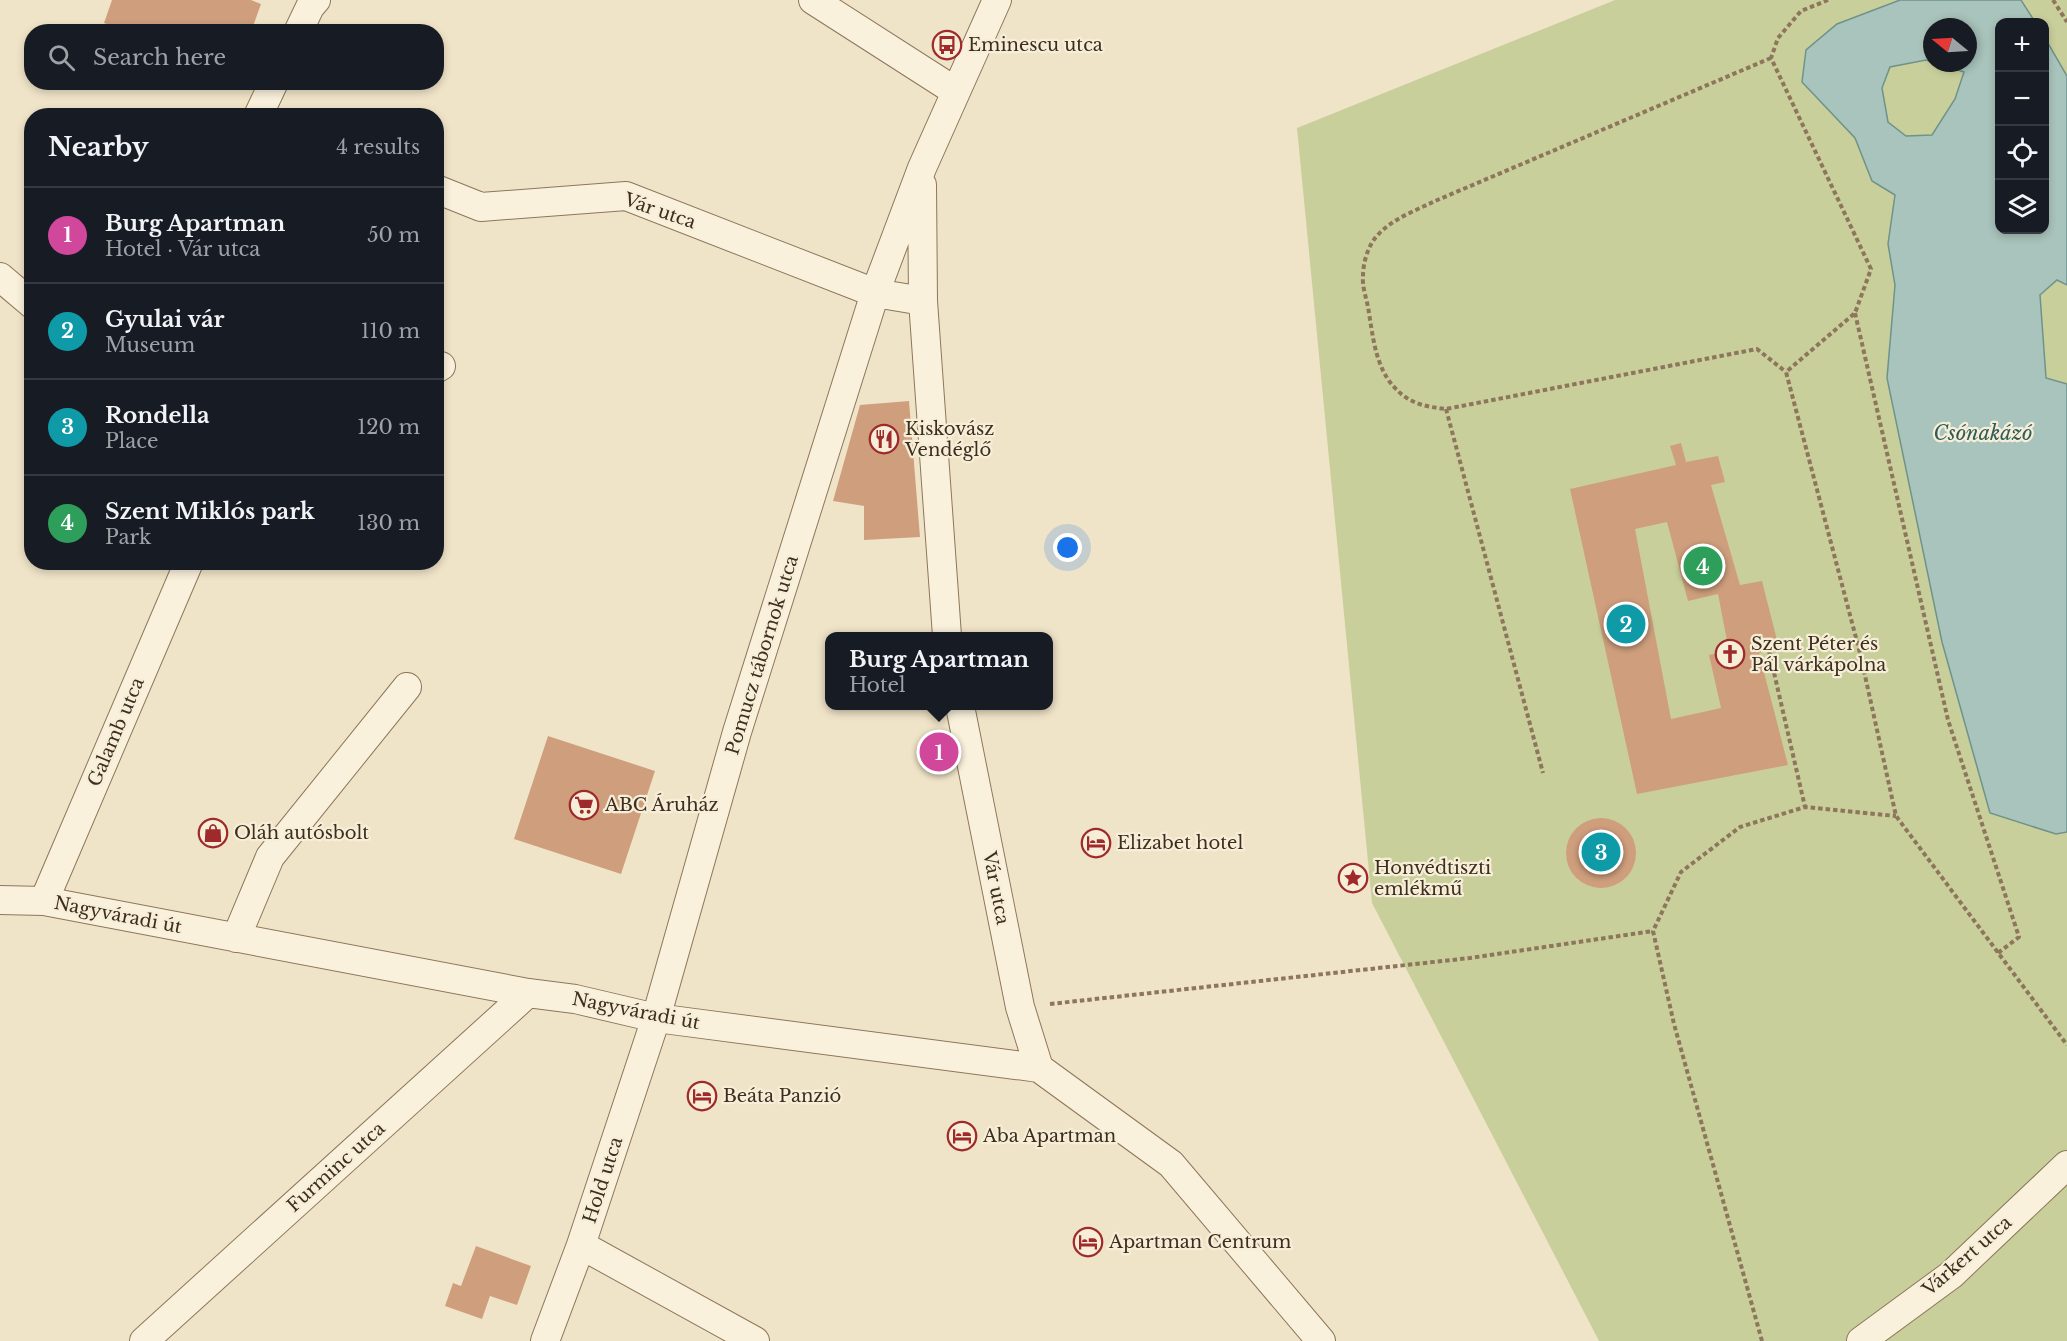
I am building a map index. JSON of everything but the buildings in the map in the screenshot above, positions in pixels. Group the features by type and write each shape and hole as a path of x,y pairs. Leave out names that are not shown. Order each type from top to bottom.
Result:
{"street":[{"path":"302,24 316,0"},
{"path":"813,0 955,91"},
{"path":"875,293 922,168 997,0"},
{"path":"262,108 270,90"},
{"path":"922,168 924,301 947,632"},
{"name":"Vár utca","path":"444,192 481,207 626,196 875,293 924,301"},
{"path":"0,277 24,297"},
{"name":"Pomucz tábornok utca","path":"656,1018 737,732 875,293"},
{"name":"Galamb utca","path":"44,901 186,570"},
{"path":"236,938 270,857 407,687"},
{"name":"Vár utca","path":"961,710 1020,1007 1039,1068"},
{"name":"Nagyváradi út","path":"0,900 44,901 528,993 575,999 656,1018 1039,1068"},
{"name":"Furminc utca","path":"144,1341 528,993"},
{"name":"Hold utca","path":"545,1341 582,1245 656,1018"},
{"path":"1039,1068 1171,1164 1321,1341"},
{"name":"Várkert utca","path":"1861,1341 1951,1275 2067,1165"},
{"path":"582,1245 754,1341"}],"path":[{"path":"1786,372 1855,313 1871,269 1771,58 1778,38 1801,11 1828,0"},
{"path":"2053,0 2067,22"},
{"path":"1771,58 1435,201 1389,224 1375,238 1366,255 1362,276 1377,357 1384,373 1408,400 1427,407 1446,409 1757,349 1786,372 1860,653 1896,816 2067,1045"},
{"path":"1855,313 1948,720 2019,937 1998,953"},
{"path":"1446,409 1543,773"},
{"path":"1769,651 1805,807"},
{"path":"1762,1341 1674,1024 1653,931 1681,872 1740,827 1805,807 1896,816"},
{"path":"1020,1007 1470,958 1653,931"}],"green space":[{"path":"1615,0 2067,0 2067,1341 1599,1341 1372,903 1297,128"}],"water":[{"name":"Csónakázó","path":"1900,0 2021,0 2032,18 1995,18 1995,234 2049,234 2049,45 2067,76 2067,285 2057,280 2040,295 2046,378 2067,384 2067,832 2056,834 1990,813 1942,642 1887,378 1895,285 1888,244 1895,195 1872,181 1855,138 1802,82 1806,50 1837,24","holes":["1923,18 1977,18 1977,72 1964,72 1955,99 1932,135 1906,136 1888,122 1882,88 1890,67 1923,61"]}],"place":[{"name":"Eminescu utca","path":"947,45"},
{"name":"Kiskovász Vendéglő","path":"884,439"},
{"name":"Szent Miklós park","path":"1703,566"},
{"name":"Gyulai vár","path":"1626,624"},
{"name":"Szent Péter és Pál várkápolna","path":"1730,654"},
{"name":"Burg Apartman","path":"939,752"},
{"name":"ABC Áruház","path":"584,805"},
{"name":"Oláh autósbolt","path":"213,833"},
{"name":"Elizabet hotel","path":"1096,843"},
{"name":"Rondella","path":"1601,852"},
{"name":"Honvédtiszti emlékmű","path":"1353,878"},
{"name":"Beáta Panzió","path":"702,1096"},
{"name":"Aba Apartman","path":"962,1136"},
{"name":"Apartman Centrum","path":"1088,1242"}]}
